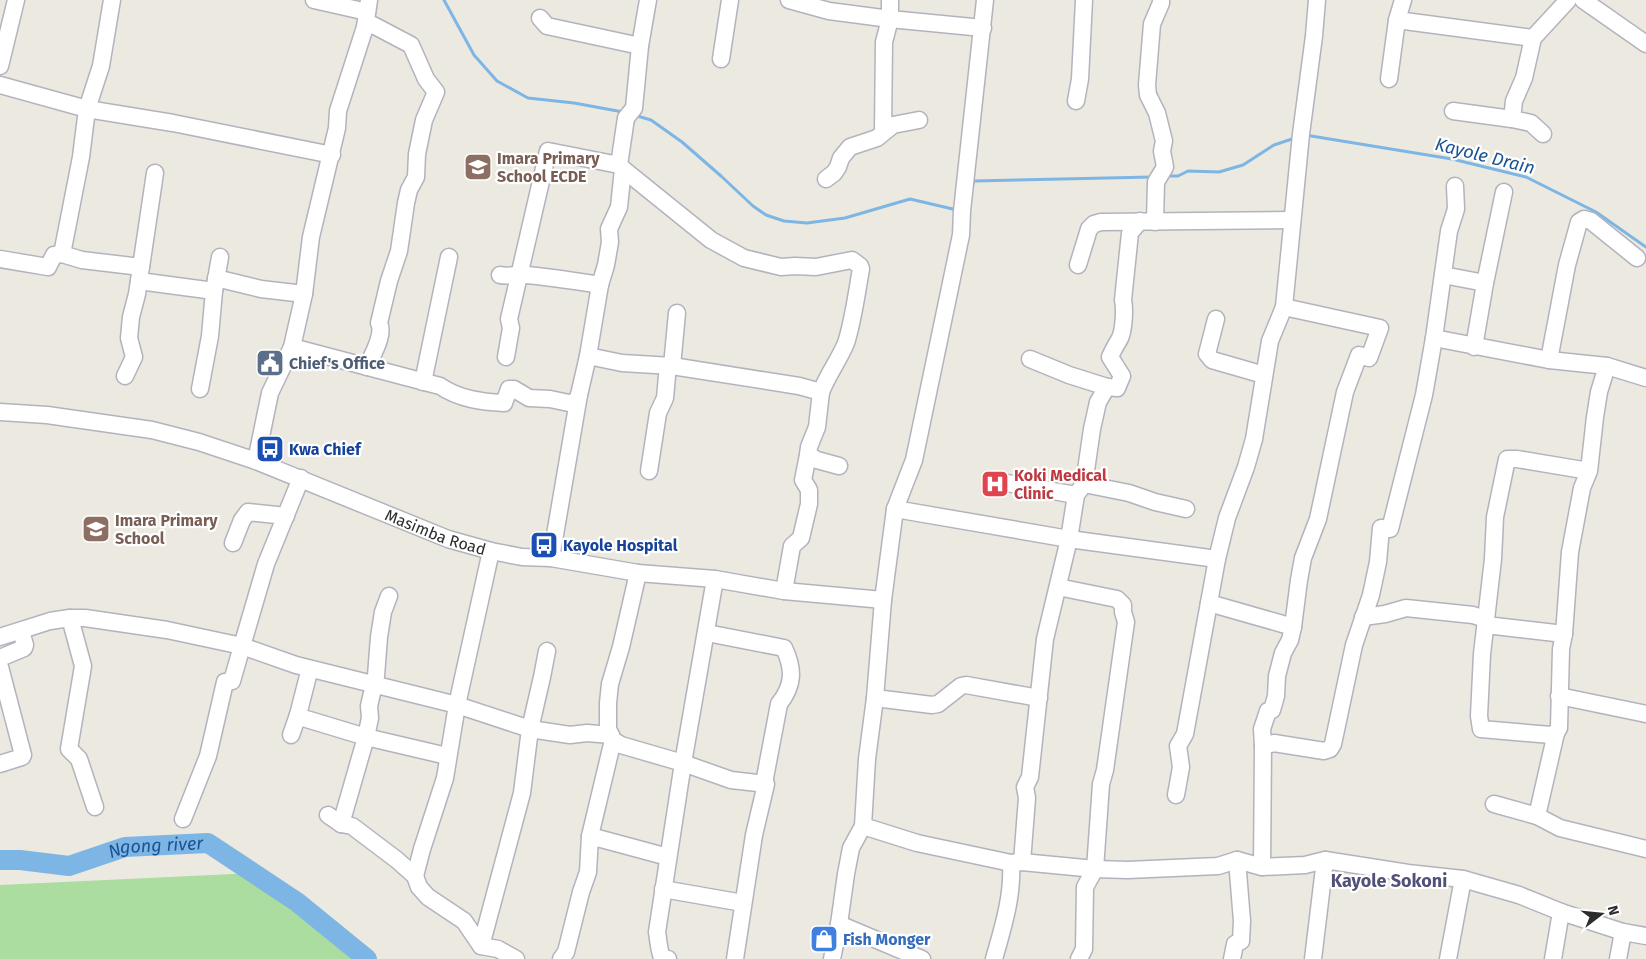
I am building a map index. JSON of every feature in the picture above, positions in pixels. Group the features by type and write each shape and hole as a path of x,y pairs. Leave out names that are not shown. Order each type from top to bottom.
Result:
{"street":[{"path":"0,66 16,0"},
{"path":"62,254 81,157 87,109 101,66 112,0"},
{"path":"314,0 367,13 373,24 411,44 426,79 436,92 424,120 417,154 416,177 406,203 399,252 389,280 379,323 382,327 367,367"},
{"path":"551,558 579,396 600,285 606,266 610,242 609,229 619,207 621,167 648,0"},
{"path":"721,59 730,0"},
{"path":"789,0 829,11 890,20 983,28"},
{"path":"883,132 884,42 890,20 890,0"},
{"path":"832,959 852,848 863,826 867,759 875,698 883,600 895,509 914,460 961,234 985,0"},
{"path":"1076,101 1080,79 1084,0"},
{"path":"1030,359 1069,375 1117,388 1122,376 1110,357 1115,343 1120,338 1125,308 1123,300 1130,233 1147,222 1156,182 1165,167 1162,151 1164,141 1157,113 1148,95 1152,24 1161,0"},
{"path":"1176,795 1181,767 1178,746 1185,734 1217,560 1227,518 1254,439 1270,340 1284,306 1317,0"},
{"path":"1389,79 1397,20 1403,0"},
{"path":"1512,118 1514,102 1524,78 1533,38 1568,0"},
{"path":"1583,0 1646,44"},
{"path":"256,461 270,393 292,347 304,294 311,237 332,155 338,111 367,13"},
{"path":"540,18 547,26 640,46"},
{"path":"1397,20 1533,38"},
{"path":"0,85 87,109 332,155"},
{"path":"1452,111 1512,118 1531,124 1543,134"},
{"path":"826,179 834,173 841,158 850,147 877,138 898,123 918,120"},
{"path":"506,357 511,328 509,319 548,151 621,167 710,240 744,258 781,267 816,267 852,260 860,266 846,341 838,361 829,373 821,392 817,428 809,447 803,480 809,490 809,504 801,538 792,546 784,590"},
{"path":"125,376 134,357 129,338 155,173"},
{"path":"1263,746 1274,743 1324,751 1332,747 1354,645 1371,595 1381,528 1390,529 1396,499 1408,464 1424,395 1449,231 1456,209 1455,186"},
{"path":"1474,347 1485,282 1504,192"},
{"path":"1549,360 1567,265 1579,222 1584,219 1591,221 1637,258"},
{"path":"1078,265 1090,229 1094,224 1101,222 1292,220"},
{"path":"0,259 48,268 54,255 62,254 140,274 215,285 304,294"},
{"path":"200,389 210,336 220,257"},
{"path":"423,382 449,257"},
{"path":"1443,274 1485,282"},
{"path":"500,275 511,277 518,275 600,285"},
{"path":"1262,867 1262,729 1268,711 1272,710 1276,696 1277,676 1283,653 1290,640 1304,558 1323,502 1345,392 1359,355 1369,358 1380,328 1284,306"},
{"path":"649,471 658,413 665,398 677,312"},
{"path":"1216,319 1207,354 1209,358 1264,374"},
{"path":"1434,338 1549,360 1607,366 1646,378"},
{"path":"292,347 440,386 451,394 480,401 504,403 509,389 514,389 529,398 550,399 569,403 576,402 579,396"},
{"path":"588,356 622,363 670,366 799,386 821,392"},
{"path":"1537,816 1556,733 1559,728 1561,650 1564,634 1570,552 1582,488 1589,471 1599,392 1607,366"},
{"path":"994,959 1006,917 1017,863 1027,798 1025,787 1030,777 1045,640 1098,402 1107,386"},
{"name":"Masimba Road","path":"0,412 47,415 152,430 199,442 301,478 440,535 491,551 522,557 551,558 638,573 715,579 784,590 883,600"},
{"path":"808,455 817,460 839,466"},
{"path":"1556,733 1551,735 1482,730 1479,716 1482,654 1496,517 1507,459 1517,458 1589,471"},
{"path":"183,818 208,756 225,682 232,681 266,564 301,478"},
{"path":"1001,482 1129,493 1155,502 1186,509"},
{"path":"895,509 1069,539 1217,560"},
{"path":"233,543 242,520 248,512 286,516"},
{"path":"414,876 445,778 447,756 457,705 491,551"},
{"path":"638,573 621,647 610,684 608,729 612,737 621,746 683,763 731,780 764,783"},
{"path":"668,959 662,958 657,946 657,932 683,763 715,579"},
{"path":"1058,587 1117,598 1123,605 1126,622 1105,770 1101,784 1095,869 1085,886 1084,949 1079,959"},
{"path":"389,596 383,612 376,676 373,685 366,737 334,819 352,826 397,860 414,876 419,887 428,897 464,921 481,946 498,949 516,959"},
{"path":"1209,603 1293,627"},
{"path":"1363,617 1386,614 1406,608 1473,615 1485,622 1564,634"},
{"path":"70,618 83,666 70,749 79,759 95,807"},
{"path":"0,637 50,621 70,618 167,630 242,646 296,665 457,705 530,729 570,735 587,733 612,737"},
{"path":"0,658 24,648 25,645 21,631"},
{"path":"707,633 784,648 790,660 792,670 786,695 779,704 764,783 766,788 754,835 735,959"},
{"path":"481,946 522,793 530,729 547,651"},
{"path":"0,667 23,755 0,764"},
{"path":"291,735 311,669"},
{"path":"875,698 932,705 938,704 961,686 1039,698"},
{"path":"1559,696 1645,709"},
{"path":"298,715 366,737 447,756"},
{"path":"562,959 566,952 588,872 590,836 612,737"},
{"path":"1494,804 1537,816 1560,828 1646,849"},
{"path":"863,826 918,843 1017,863 1128,870 1218,866 1237,860 1262,867 1305,865 1325,860 1463,879 1519,895 1561,912 1623,932 1646,936"},
{"path":"590,836 668,857"},
{"path":"1232,959 1235,944 1241,941 1242,920 1237,860"},
{"path":"1313,959 1325,860"},
{"path":"1448,959 1463,879"},
{"path":"663,890 743,903"},
{"path":"1553,959 1561,912"},
{"path":"839,924 922,959"},
{"path":"1618,959 1623,932"}],"green space":[{"path":"254,873 353,959 0,959 0,885"}],"waterway":[{"path":"444,0 474,55 497,81 528,98 574,103 623,112"},
{"path":"634,115 651,120 682,142 753,206 766,215 784,221 807,223 845,218 910,199 957,210"},
{"name":"Kayole Drain","path":"1305,135 1452,159 1526,177 1596,212 1646,247"},
{"path":"1166,176 1178,176 1188,171 1219,172 1243,165 1274,145 1295,138"},
{"path":"972,187 974,181 1152,177"},
{"name":"Ngong river","path":"0,860 20,860 69,866 125,847 208,843 297,902 367,959"}],"place":[{"name":"Imara Primary School ECDE","path":"478,167"},
{"name":"Chief's Office","path":"270,363"},
{"name":"Kwa Chief","path":"270,449"},
{"name":"Koki Medical Clinic","path":"995,484"},
{"name":"Imara Primary School","path":"96,529"},
{"name":"Kayole Hospital","path":"544,545"},
{"name":"Fish Monger","path":"824,939"}],"district":[{"name":"Kayole Sokoni","path":"1389,881"}]}
